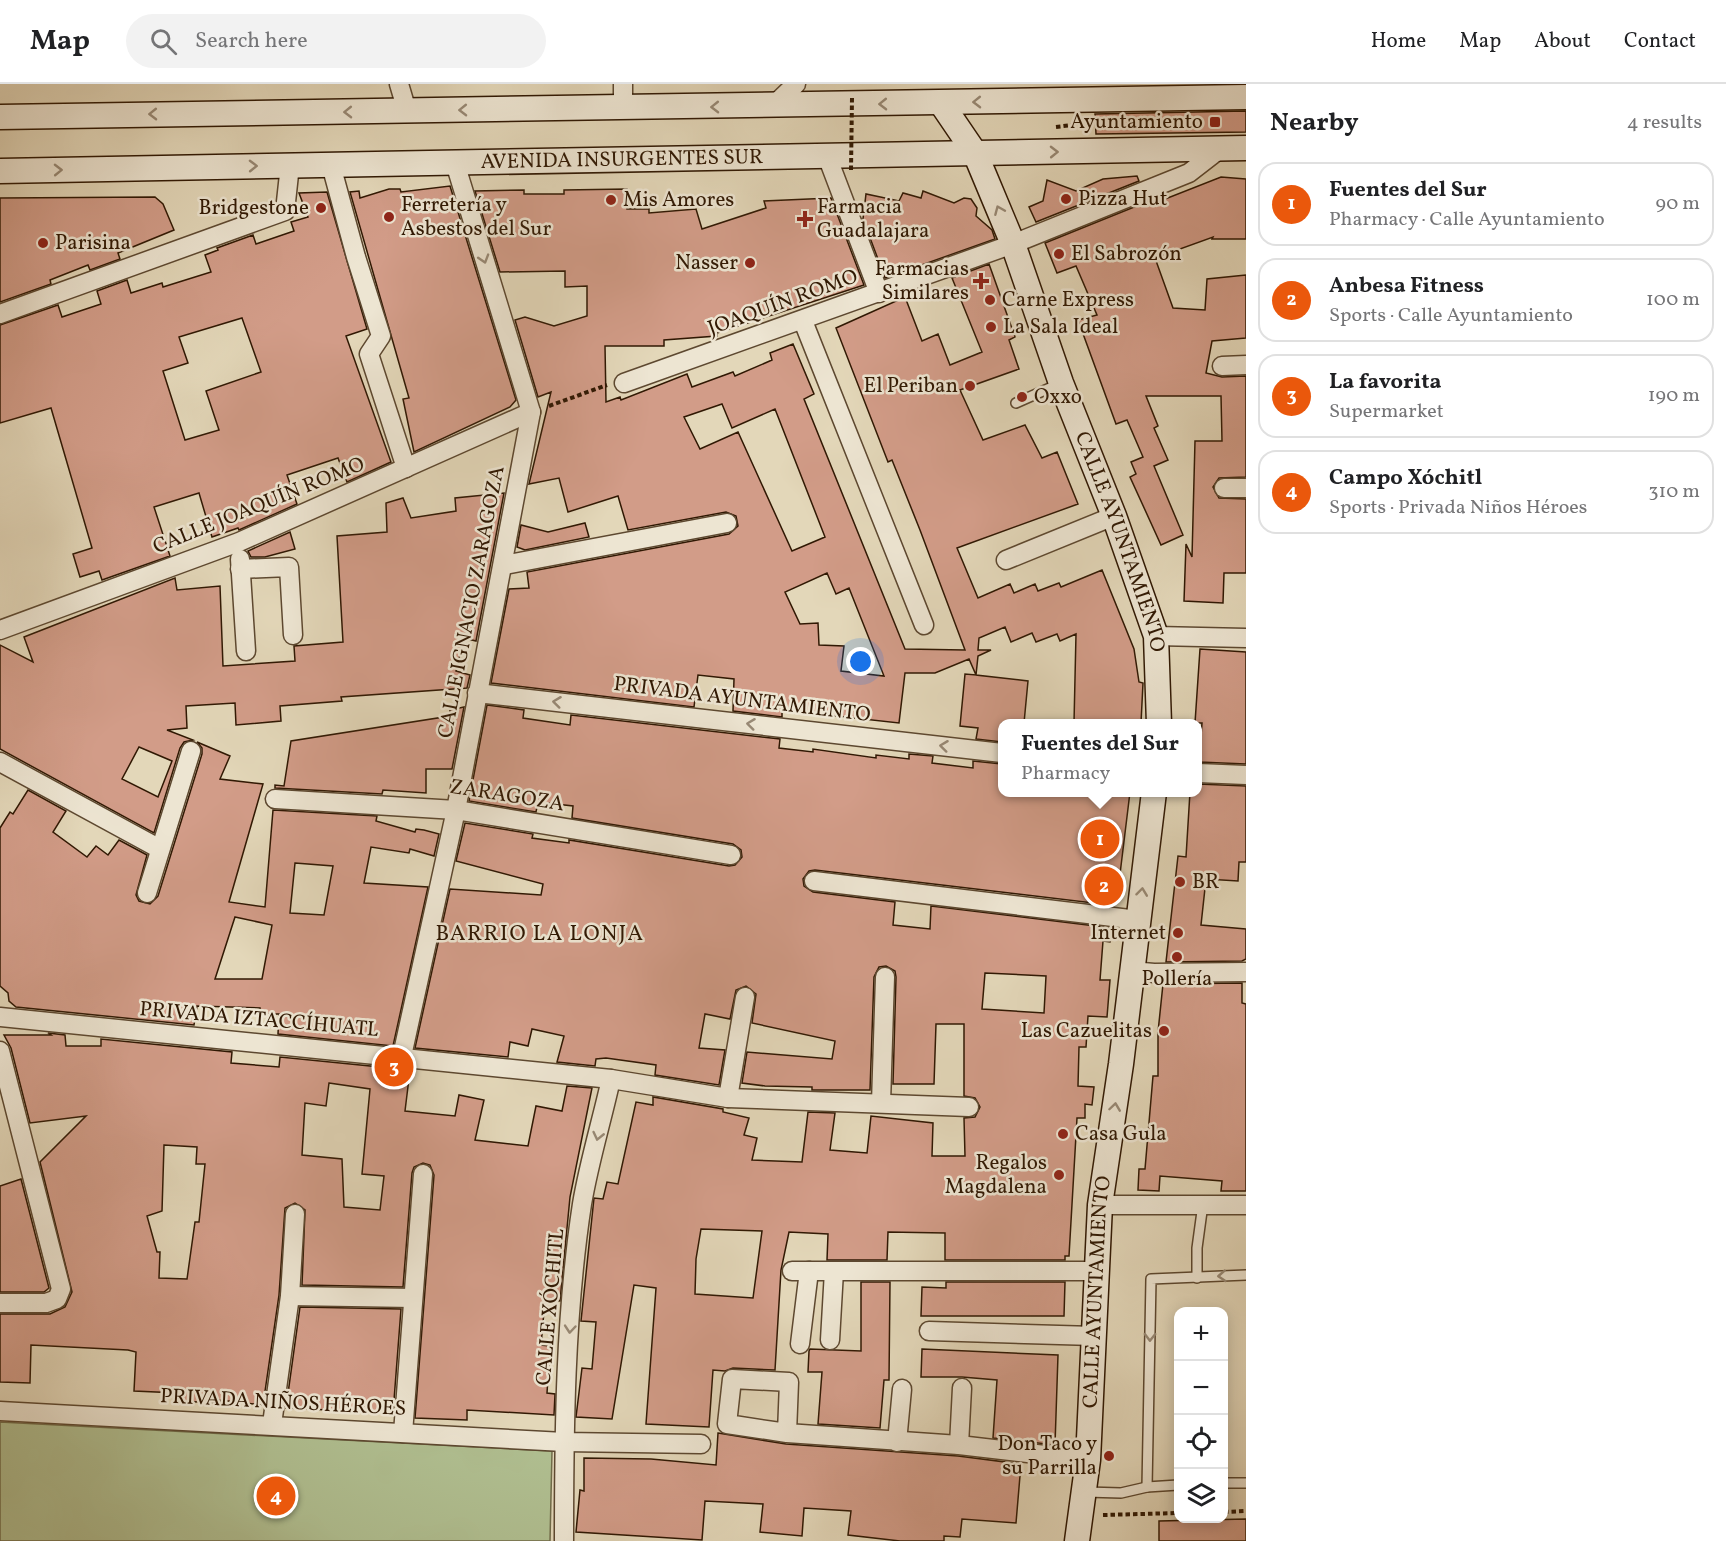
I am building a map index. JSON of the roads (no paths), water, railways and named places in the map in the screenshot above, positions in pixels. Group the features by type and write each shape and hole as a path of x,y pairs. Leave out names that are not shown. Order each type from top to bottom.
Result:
{"main road":[{"path":"0,117 1246,97"},
{"name":"CALLE AYUNTAMIENTO","path":"941,103 975,153 1013,244 1060,383 1114,516 1156,636 1159,719"},
{"name":"AVENIDA INSURGENTES SUR","path":"0,171 1246,148"},
{"name":"CALLE AYUNTAMIENTO","path":"1077,1541 1088,1460 1100,1205 1121,1064 1153,797"}],"street":[{"path":"399,84 407,111"},
{"path":"623,84 623,108"},
{"path":"773,106 795,84"},
{"name":"JOAQUÍN ROMO","path":"617,387 1013,244 1189,174 1220,149"},
{"path":"826,156 879,293"},
{"name":"CALLE IGNACIO ZARAGOZA","path":"402,1056 456,810 531,412 455,163"},
{"path":"0,314 285,211 290,165"},
{"path":"331,165 381,336 369,354 406,468"},
{"path":"803,321 924,625"},
{"path":"1222,366 1246,365"},
{"name":"CALLE JOAQUÍN ROMO","path":"0,630 239,542 531,412"},
{"path":"1224,488 1246,488"},
{"path":"1006,560 1114,516"},
{"path":"504,565 727,523"},
{"path":"239,542 246,651"},
{"path":"240,569 289,567 293,635"},
{"path":"1156,636 1246,638"},
{"name":"PRIVADA AYUNTAMIENTO","path":"477,693 998,753"},
{"path":"147,893 191,751"},
{"path":"0,762 160,849"},
{"path":"1202,773 1246,775"},
{"name":"ZARAGOZA","path":"275,799 456,810 731,855"},
{"path":"814,881 1138,920"},
{"path":"1131,970 1154,973 1246,972"},
{"path":"881,1103 885,977"},
{"path":"728,1098 745,997"},
{"name":"PRIVADA IZTACCÍHUATL","path":"0,1017 611,1079 728,1098 969,1107"},
{"path":"0,1051 61,1289 57,1299 46,1303 0,1302"},
{"name":"CALLE XÓCHITL","path":"564,1541 564,1442 569,1332 582,1203 611,1079"},
{"path":"403,1433 423,1173"},
{"path":"1100,1205 1246,1205"},
{"path":"272,1424 290,1296 295,1214"},
{"path":"800,1344 800,1271 1097,1271"},
{"path":"830,1340 834,1271"},
{"path":"290,1296 413,1298"},
{"path":"929,1331 1094,1336"},
{"path":"959,1445 962,1388"},
{"path":"897,1442 902,1389"},
{"name":"PRIVADA NIÑOS HÉROES","path":"0,1411 272,1424 564,1442 701,1444"},
{"path":"787,1433 959,1445 1088,1460"}],"lane":[{"path":"1016,403 1060,383"},
{"path":"1197,1278 1197,1248 1203,1204"},
{"path":"1147,1487 1151,1279 1246,1275"},
{"path":"1228,1483 1246,1483"},
{"path":"1084,1492 1121,1493 1147,1487 1174,1485"}],"place":[{"name":"Ayuntamiento","path":"1215,122"},
{"name":"Pizza Hut","path":"1066,199"},
{"name":"Mis Amores","path":"611,200"},
{"name":"Bridgestone","path":"321,208"},
{"name":"Ferretería y Asbestos del Sur","path":"389,217"},
{"name":"Farmacia Guadalajara","path":"805,219"},
{"name":"Parisina","path":"43,243"},
{"name":"El Sabrozón","path":"1059,254"},
{"name":"Nasser","path":"750,263"},
{"name":"Farmacias Similares","path":"981,281"},
{"name":"Carne Express","path":"990,300"},
{"name":"La Sala Ideal","path":"991,327"},
{"name":"El Periban","path":"970,386"},
{"name":"Oxxo","path":"1022,397"},
{"name":"Fuentes del Sur","path":"1100,839"},
{"name":"BR","path":"1180,882"},
{"name":"Anbesa Fitness","path":"1104,886"},
{"name":"Internet","path":"1178,933"},
{"name":"Pollería","path":"1177,957"},
{"name":"Las Cazuelitas","path":"1164,1031"},
{"name":"La favorita","path":"394,1067"},
{"name":"Casa Gula","path":"1063,1134"},
{"name":"Regalos Magdalena","path":"1059,1175"},
{"name":"Don Taco y su Parrilla","path":"1109,1456"},
{"name":"Campo Xóchitl","path":"276,1496"}],"district":[{"name":"BARRIO LA LONJA","path":"540,934"}]}
